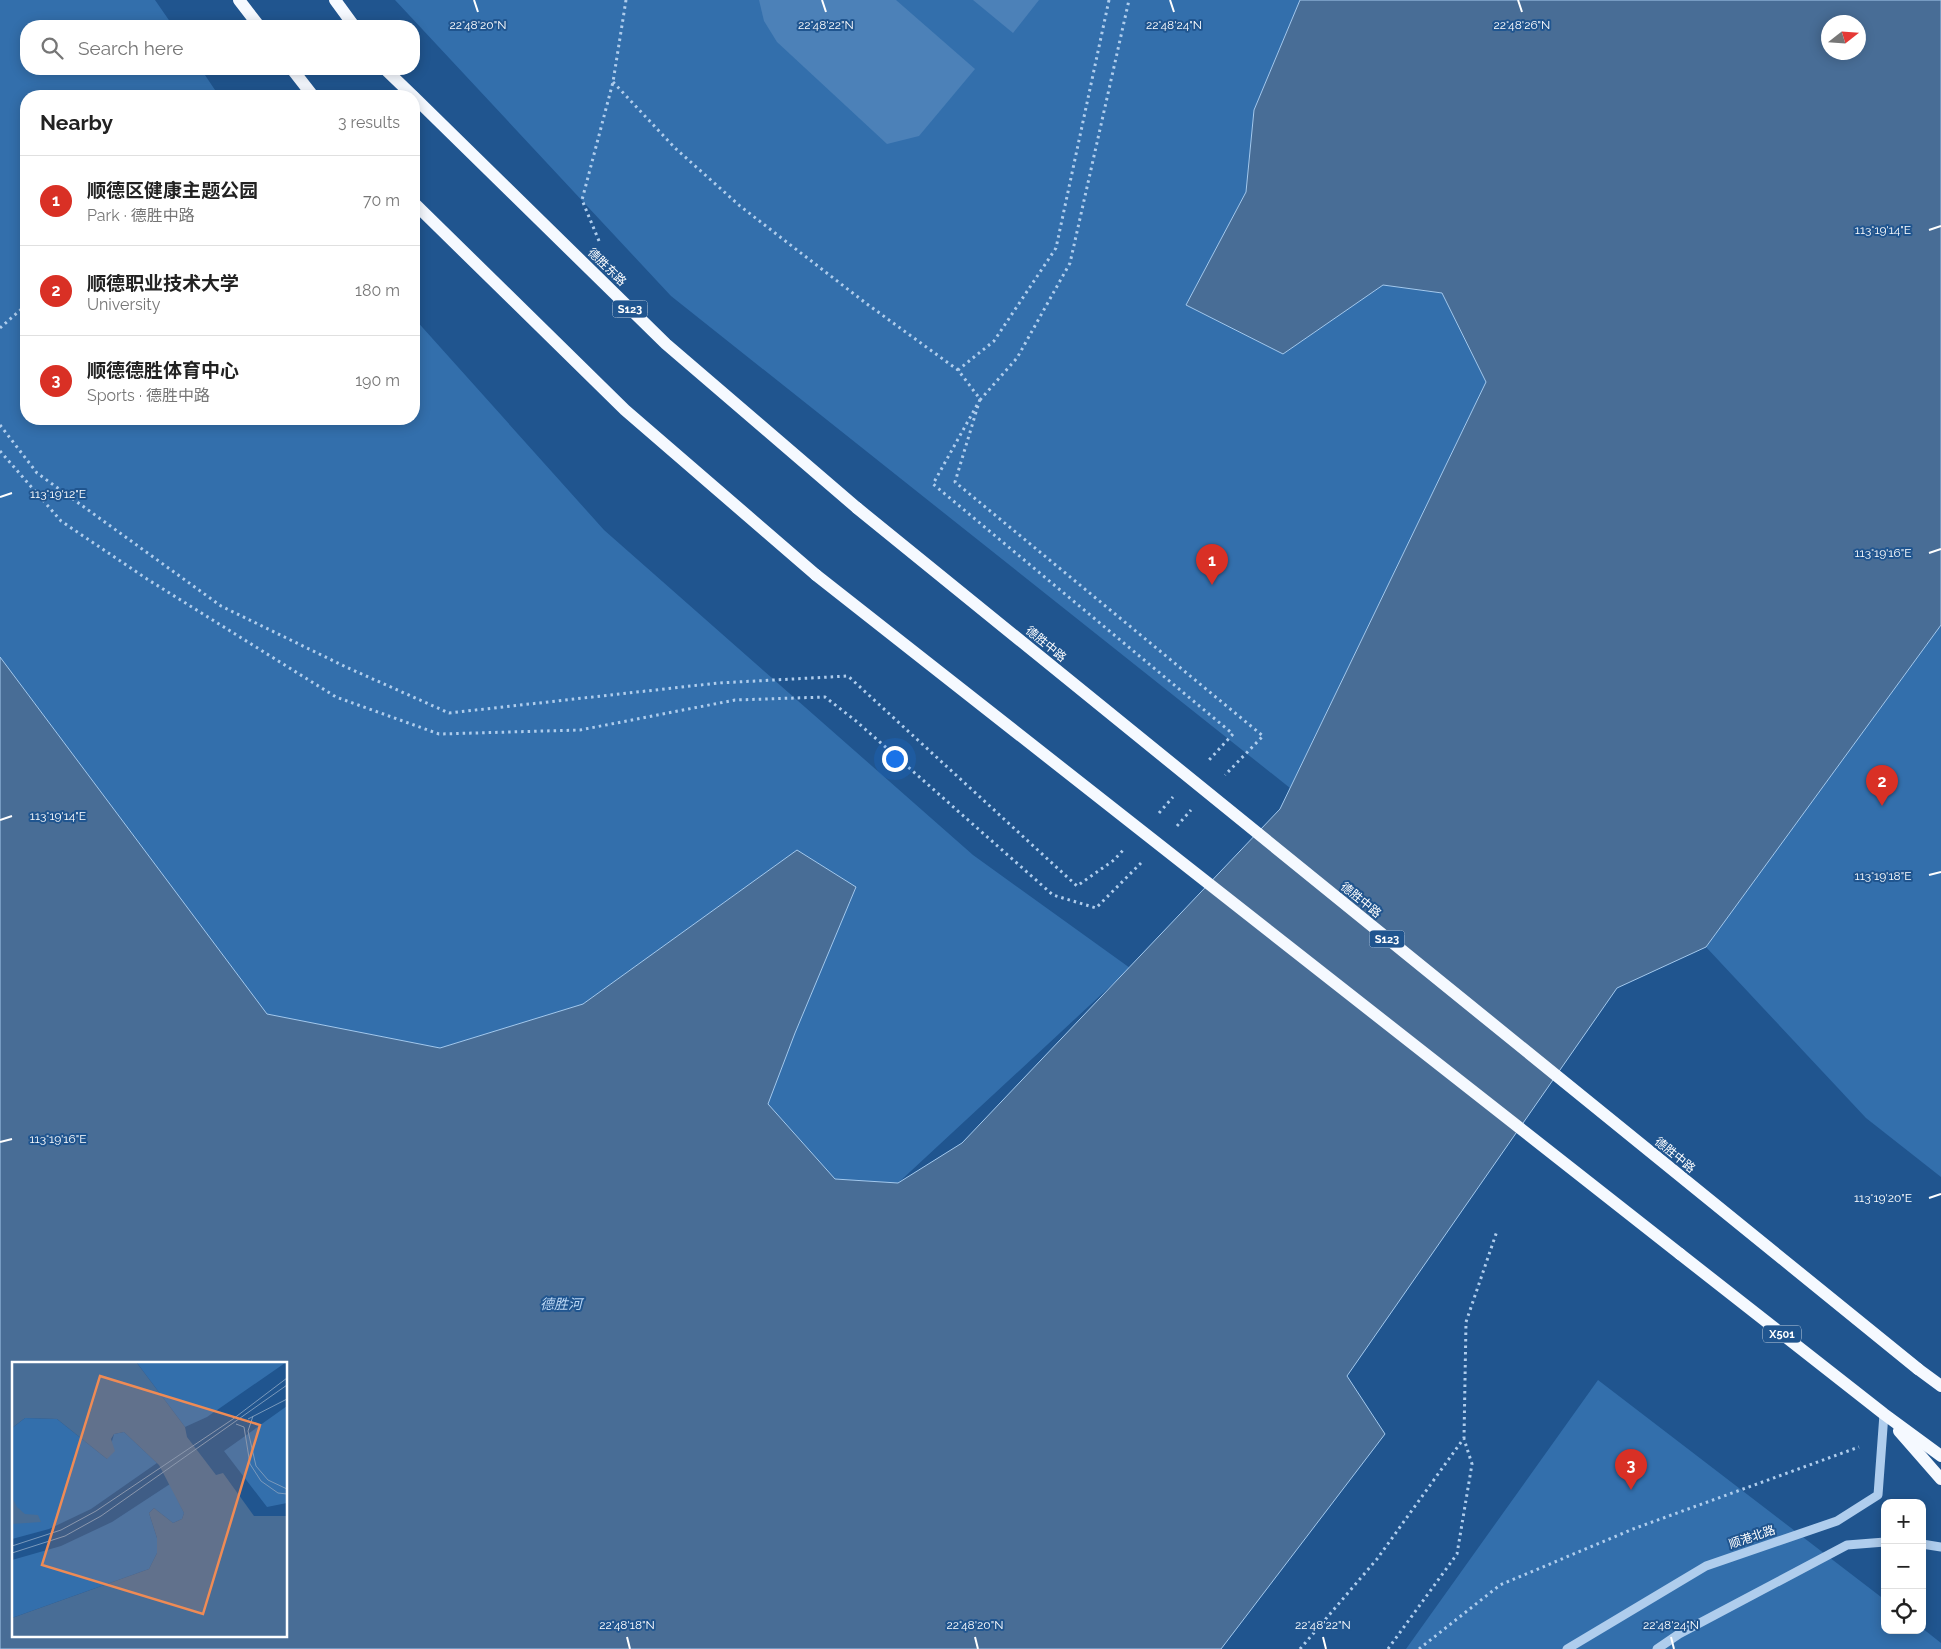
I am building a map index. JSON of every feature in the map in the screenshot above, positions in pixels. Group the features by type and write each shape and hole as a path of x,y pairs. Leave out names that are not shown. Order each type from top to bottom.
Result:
{"main road":[{"path":"239,0 254,20"},
{"path":"335,0 350,20"},
{"path":"297,75 308,90"},
{"name":"德胜东路","path":"391,75 406,90"},
{"name":"德胜东路","path":"420,104 666,344 857,508"},
{"name":"X501","path":"420,209 625,410 816,575 1884,1414"},
{"name":"德胜中路","path":"857,508 1941,1386"},
{"path":"1884,1414 1941,1456"},
{"path":"1884,1414 1941,1479"}],"lane":[{"name":"顺港北路","path":"1567,1649 1706,1566 1836,1521 1878,1495 1884,1414"},
{"path":"1657,1649 1679,1634 1847,1545 1881,1542"},
{"path":"1926,1545 1941,1547"}],"path":[{"path":"582,200 613,82 626,0"},
{"path":"1128,0 1070,263 1017,358 980,400 933,484 1233,734 1207,762"},
{"path":"613,82 675,148 740,206 867,304 958,370"},
{"path":"0,328 20,310"},
{"path":"0,425 37,473 221,606 346,667 450,713 718,684 848,676 1077,886 1114,860 1127,846"},
{"path":"1154,818 1174,797"},
{"path":"1388,1649 1456,1554 1472,1464 1464,1438 1466,1322 1497,1231"},
{"path":"1300,1649 1377,1559 1464,1438"},
{"path":"1419,1649 1500,1585 1634,1529 1860,1447"}],"shaded area":[{"path":"0,0 155,0 169,20 20,20 20,75 205,75 215,90 20,90 20,425 420,425 420,325 604,530 973,855 1130,968 898,1183 835,1179 768,1104 795,1033 856,887 797,850 583,1004 440,1048 267,1014 0,657"},
{"path":"395,0 1300,0 1254,110 1246,192 1186,305 1283,354 1383,285 1442,293 1486,382 1290,788 671,296 420,27 420,20 414,20"},
{"path":"1941,625 1941,1177 1866,1118 1706,947"},
{"path":"1598,1380 1881,1597 1881,1634 1926,1634 1926,1631 1941,1643 1941,1649 1406,1649"}],"water":[{"name":"德胜河","path":"1300,0 1941,0 1941,625 1706,947 1617,988 1347,1376 1385,1434 1221,1649 0,1649 0,657 267,1014 440,1048 583,1004 797,850 856,887 795,1033 768,1104 835,1179 898,1183 962,1143 1280,809 1486,382 1442,293 1383,285 1283,354 1186,305 1246,192 1254,110"}],"building":[{"path":"759,0 896,0 975,69 919,136 887,144 777,42 764,21"},
{"path":"973,0 1039,0 1013,33"}],"place":[{"name":"顺德区健康主题公园","path":"1212,585"},
{"name":"顺德职业技术大学","path":"1882,806"},
{"name":"顺德德胜体育中心","path":"1631,1490"}]}
